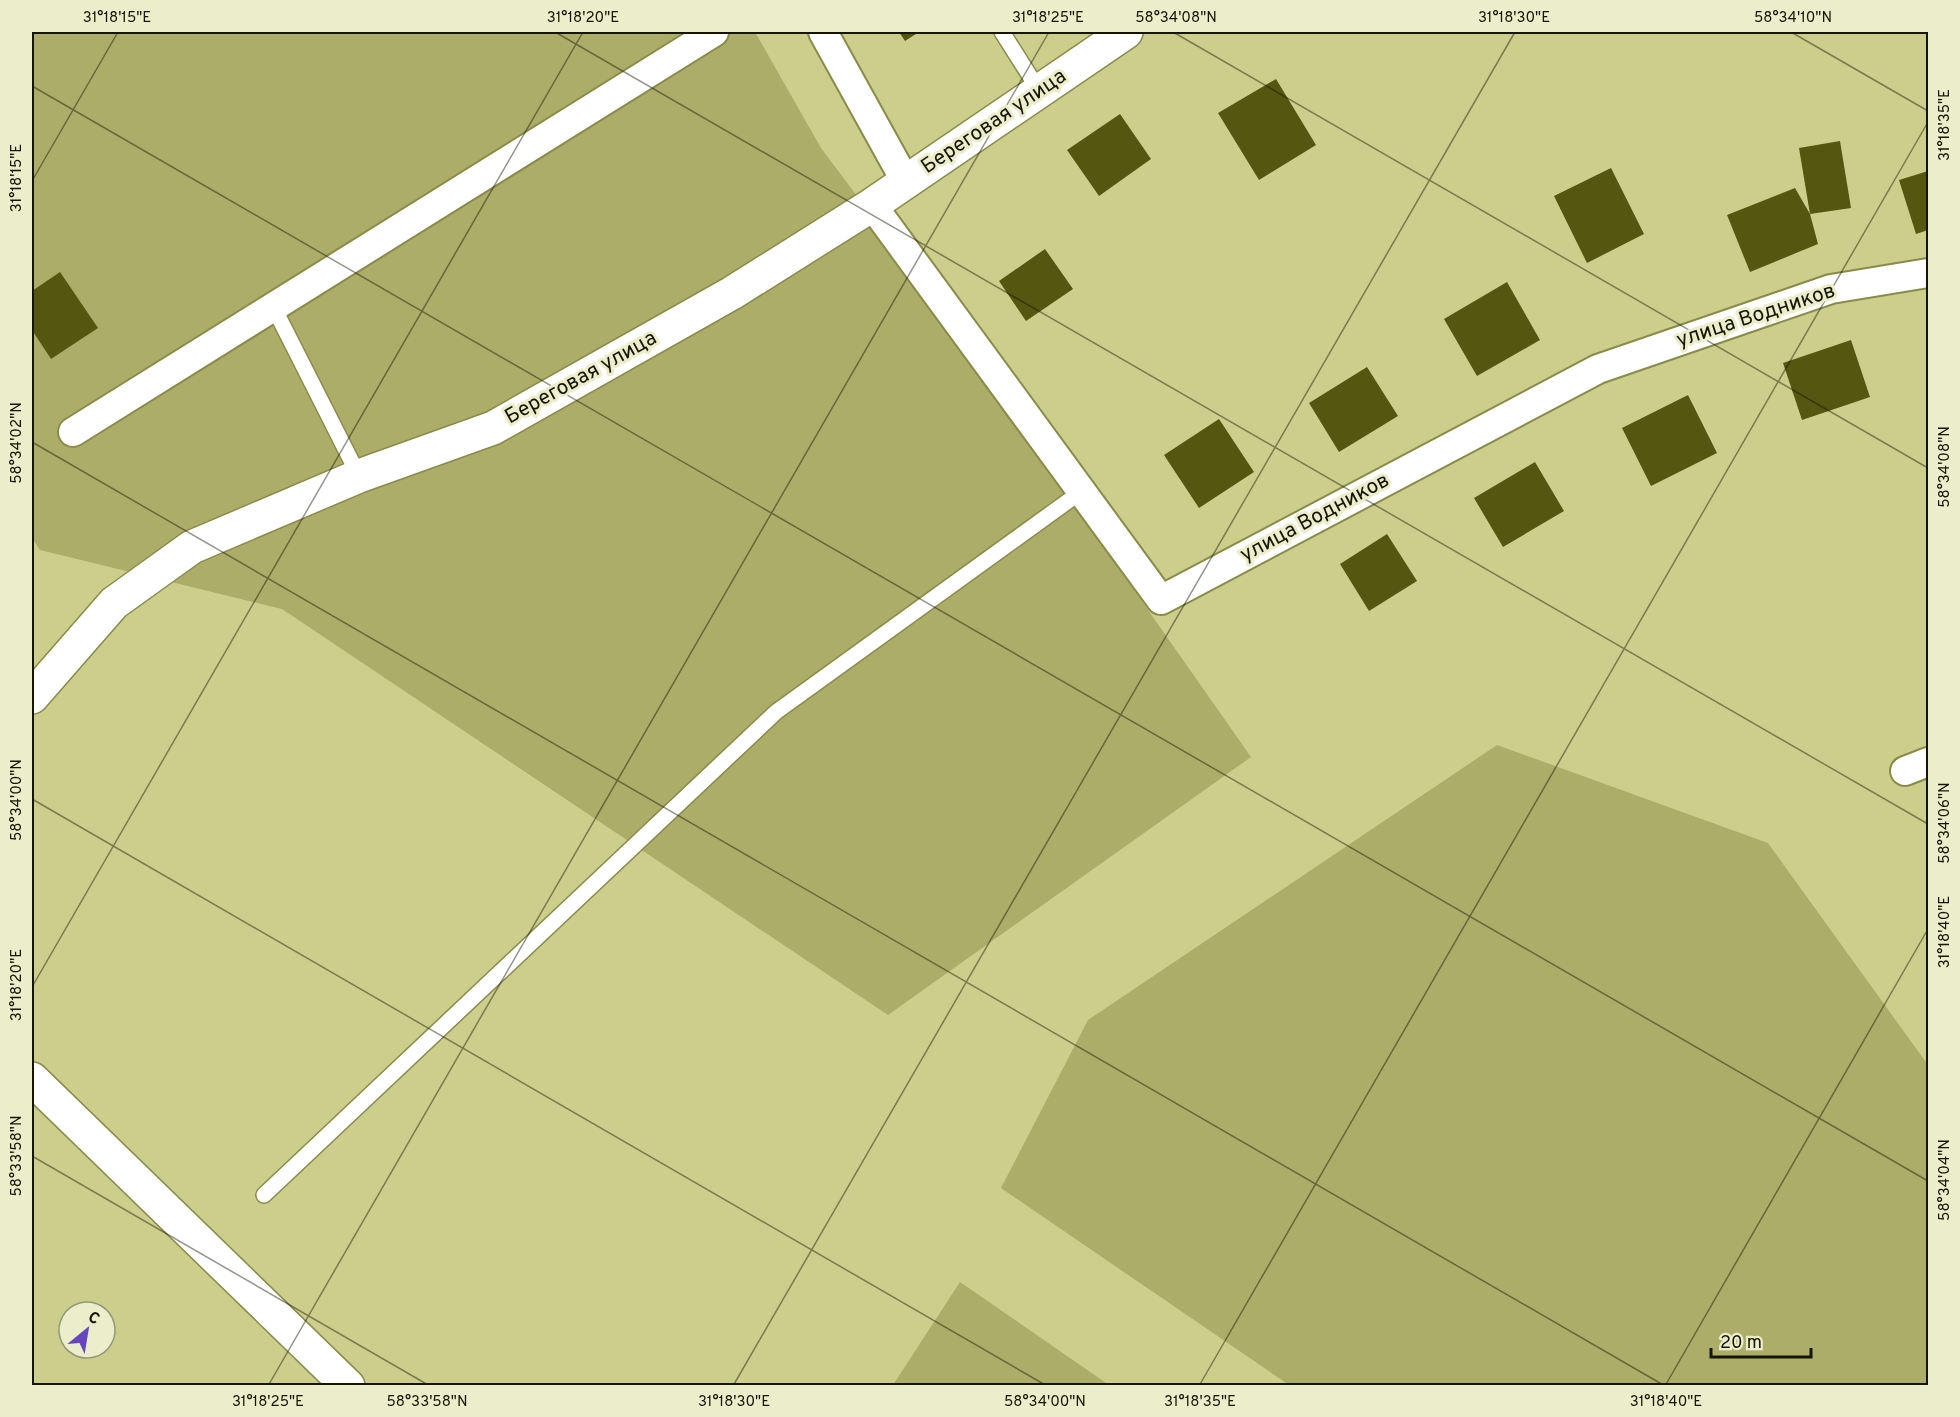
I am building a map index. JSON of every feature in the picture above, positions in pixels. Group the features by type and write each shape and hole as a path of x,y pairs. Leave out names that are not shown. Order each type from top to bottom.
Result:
{"street":[{"path":"73,432 714,32"},
{"path":"823,32 906,182"},
{"name":"Береговая улица","path":"32,697 114,603 192,547 359,476 493,428 732,293 872,205 1126,32"},
{"name":"улица Водников","path":"872,205 1161,600 1598,369 1831,290 1929,273"},
{"path":"32,1079 348,1386"}],"lane":[{"path":"1002,32 1040,92"},
{"path":"273,306 359,476"},
{"path":"264,1195 776,712 1082,491"}],"green space":[{"path":"32,32 755,32 821,148 869,212 1251,757 888,1015 282,609 40,550 32,538"},
{"path":"1497,745 1768,843 1928,1065 1928,1385 1289,1385 1001,1188 1088,1020"},
{"path":"960,1282 1109,1385 893,1385"}],"building":[{"path":"899,32 919,32 905,41"},
{"path":"1276,79 1316,145 1259,180 1218,113"},
{"path":"1120,114 1151,159 1099,196 1067,150"},
{"path":"1840,141 1851,208 1810,214 1799,148"},
{"path":"1611,168 1644,234 1587,263 1554,196"},
{"path":"1928,171 1928,230 1916,234 1899,180"},
{"path":"1795,188 1810,214 1818,244 1750,272 1727,215"},
{"path":"1045,249 1073,289 1026,321 999,281"},
{"path":"60,272 98,328 51,359 32,330 32,291"},
{"path":"1507,282 1540,340 1477,376 1444,319"},
{"path":"1851,340 1870,397 1802,420 1783,363"},
{"path":"1367,367 1398,416 1339,452 1309,403"},
{"path":"1688,395 1717,453 1651,486 1622,428"},
{"path":"1219,419 1254,472 1199,508 1164,455"},
{"path":"1535,462 1564,511 1503,547 1474,498"},
{"path":"1387,534 1417,581 1369,611 1340,564"}]}
